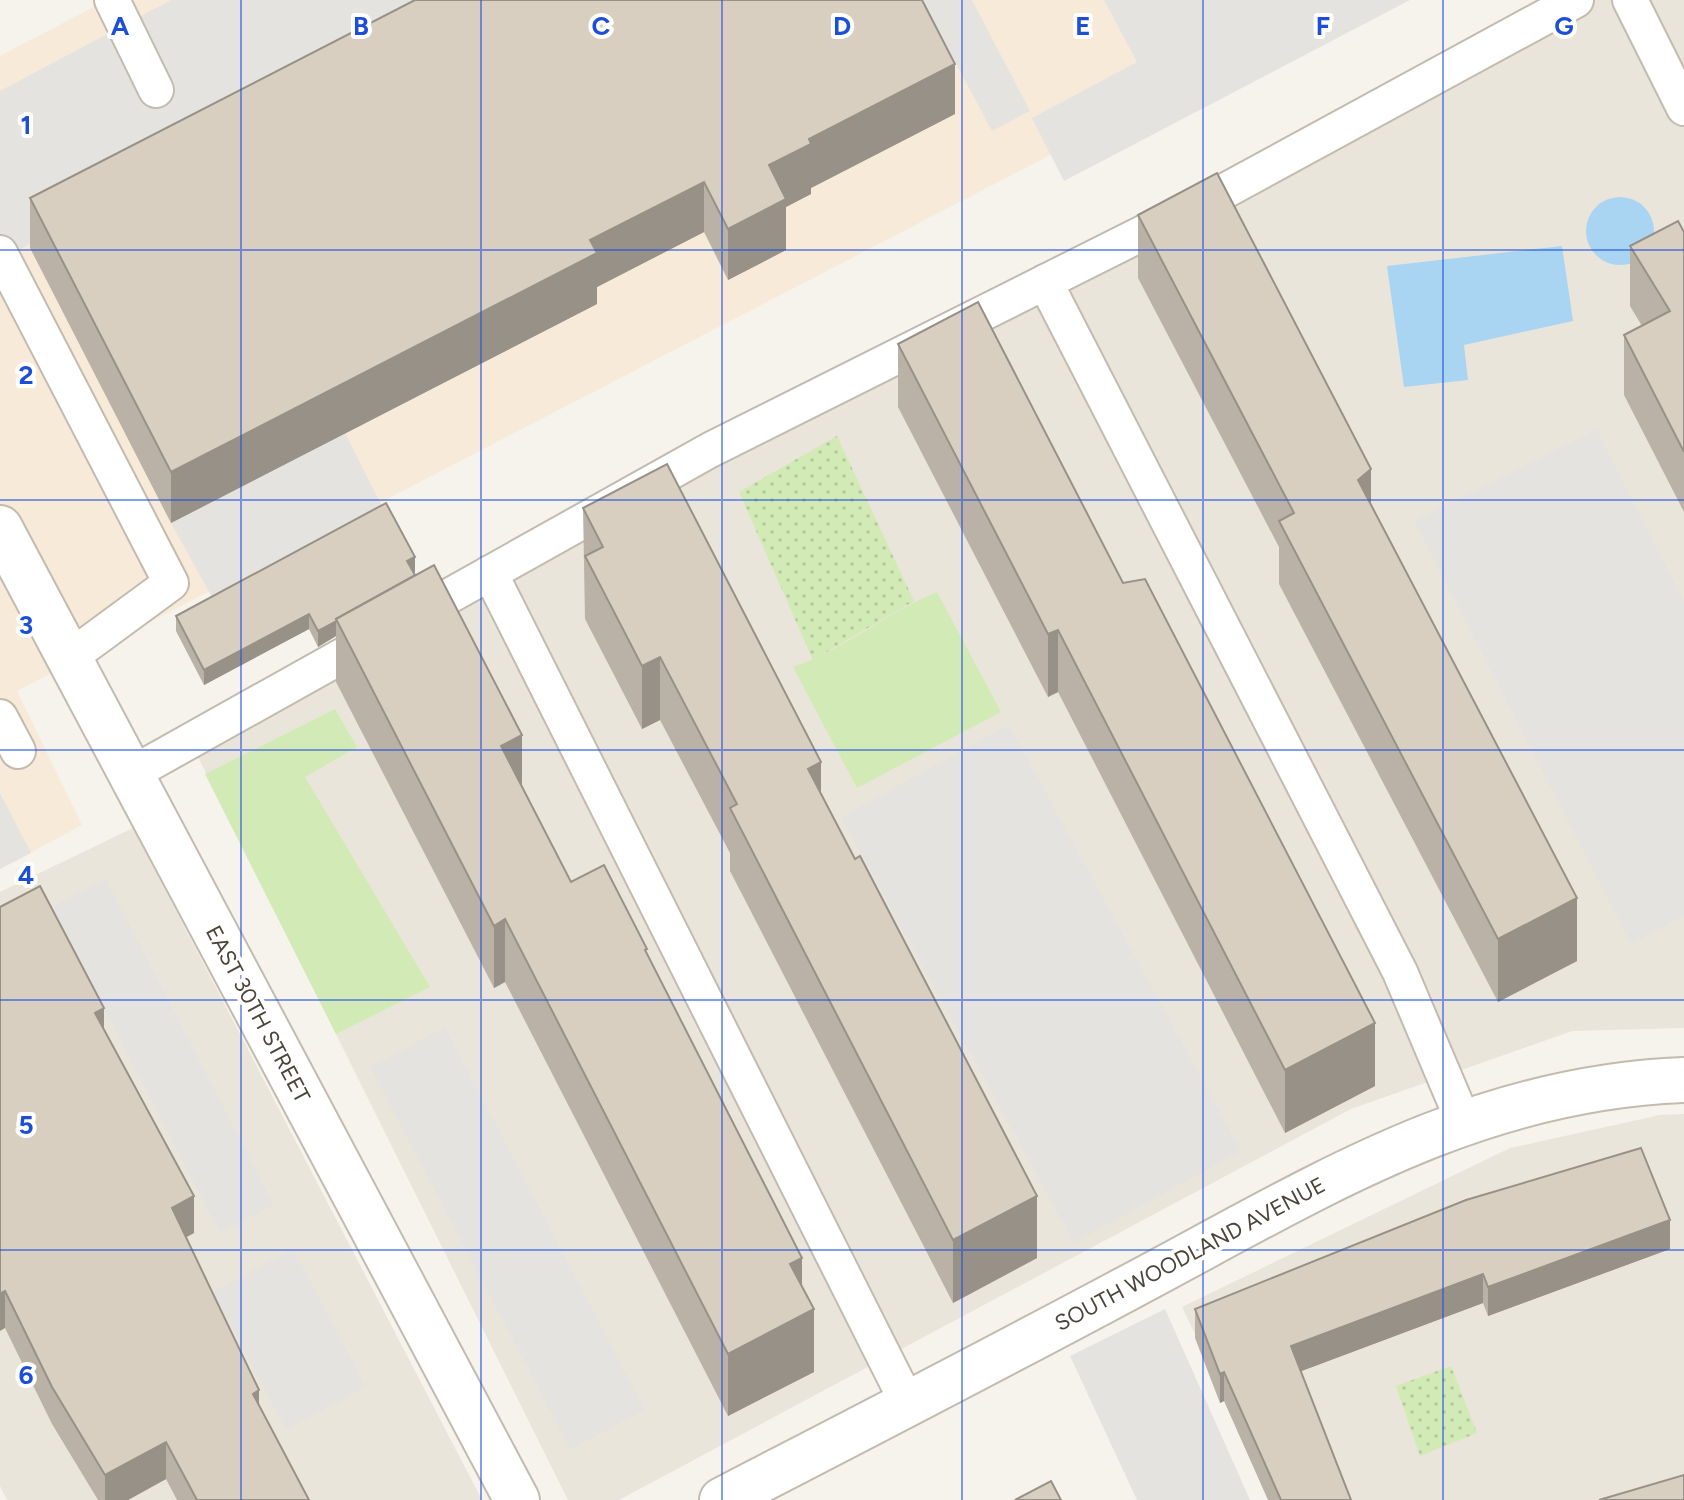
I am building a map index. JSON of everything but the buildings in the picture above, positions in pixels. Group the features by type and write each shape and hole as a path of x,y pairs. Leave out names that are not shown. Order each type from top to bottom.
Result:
{"street":[{"name":"EAST 30TH STREET","path":"0,528 517,1500"},
{"name":"SOUTH WOODLAND AVENUE","path":"722,1500 1340,1173 1414,1140 1513,1106 1584,1090 1684,1080"}],"lane":[{"path":"112,0 156,90"},
{"path":"131,774 710,450 1199,205 1576,0"},
{"path":"1630,0 1684,108"},
{"path":"0,253 171,583 69,658"},
{"path":"1045,282 1400,972 1464,1123"},
{"path":"490,573 908,1404"},
{"path":"0,717 18,751"}],"shaded area":[{"path":"107,0 1349,0 17,691 82,825 0,869 0,56"},
{"path":"171,0 491,0 0,260 0,91"},
{"path":"922,0 972,0 1030,111 992,131"},
{"path":"1104,0 1410,0 1064,181 1032,118 1137,62"},
{"path":"1558,0 1684,0 1684,1028 1572,1031 1351,1109 619,1500 568,1500 182,725"},
{"path":"1596,429 1684,601 1684,916 1631,944 1414,521"},
{"path":"345,433 415,572 204,685 176,631 218,608 171,523"},
{"path":"1009,725 1241,1151 1074,1243 841,817"},
{"path":"0,793 31,853 0,869"},
{"path":"133,828 482,1500 7,1500 0,1486 0,892"},
{"path":"106,879 274,1205 220,1233 51,907"},
{"path":"445,1027 645,1410 570,1449 370,1067"},
{"path":"1684,1114 1684,1500 1275,1500 1182,1307 1510,1148 1660,1115"},
{"path":"293,1249 366,1387 286,1430 213,1292"},
{"path":"1165,1309 1250,1500 1137,1500 1070,1356"}],"green space":[{"path":"837,436 914,601 813,660 739,492"},
{"path":"937,592 1001,712 857,788 793,667 830,651"},
{"path":"335,709 357,747 305,777 430,987 336,1034 205,774"},
{"path":"1451,1366 1477,1433 1420,1456 1396,1386"}],"water":[{"path":"1620,197 1644,207 1654,231 1644,255 1620,265 1596,255 1586,231 1596,207"},
{"path":"1562,246 1573,321 1464,345 1468,380 1404,387 1387,266"}]}
